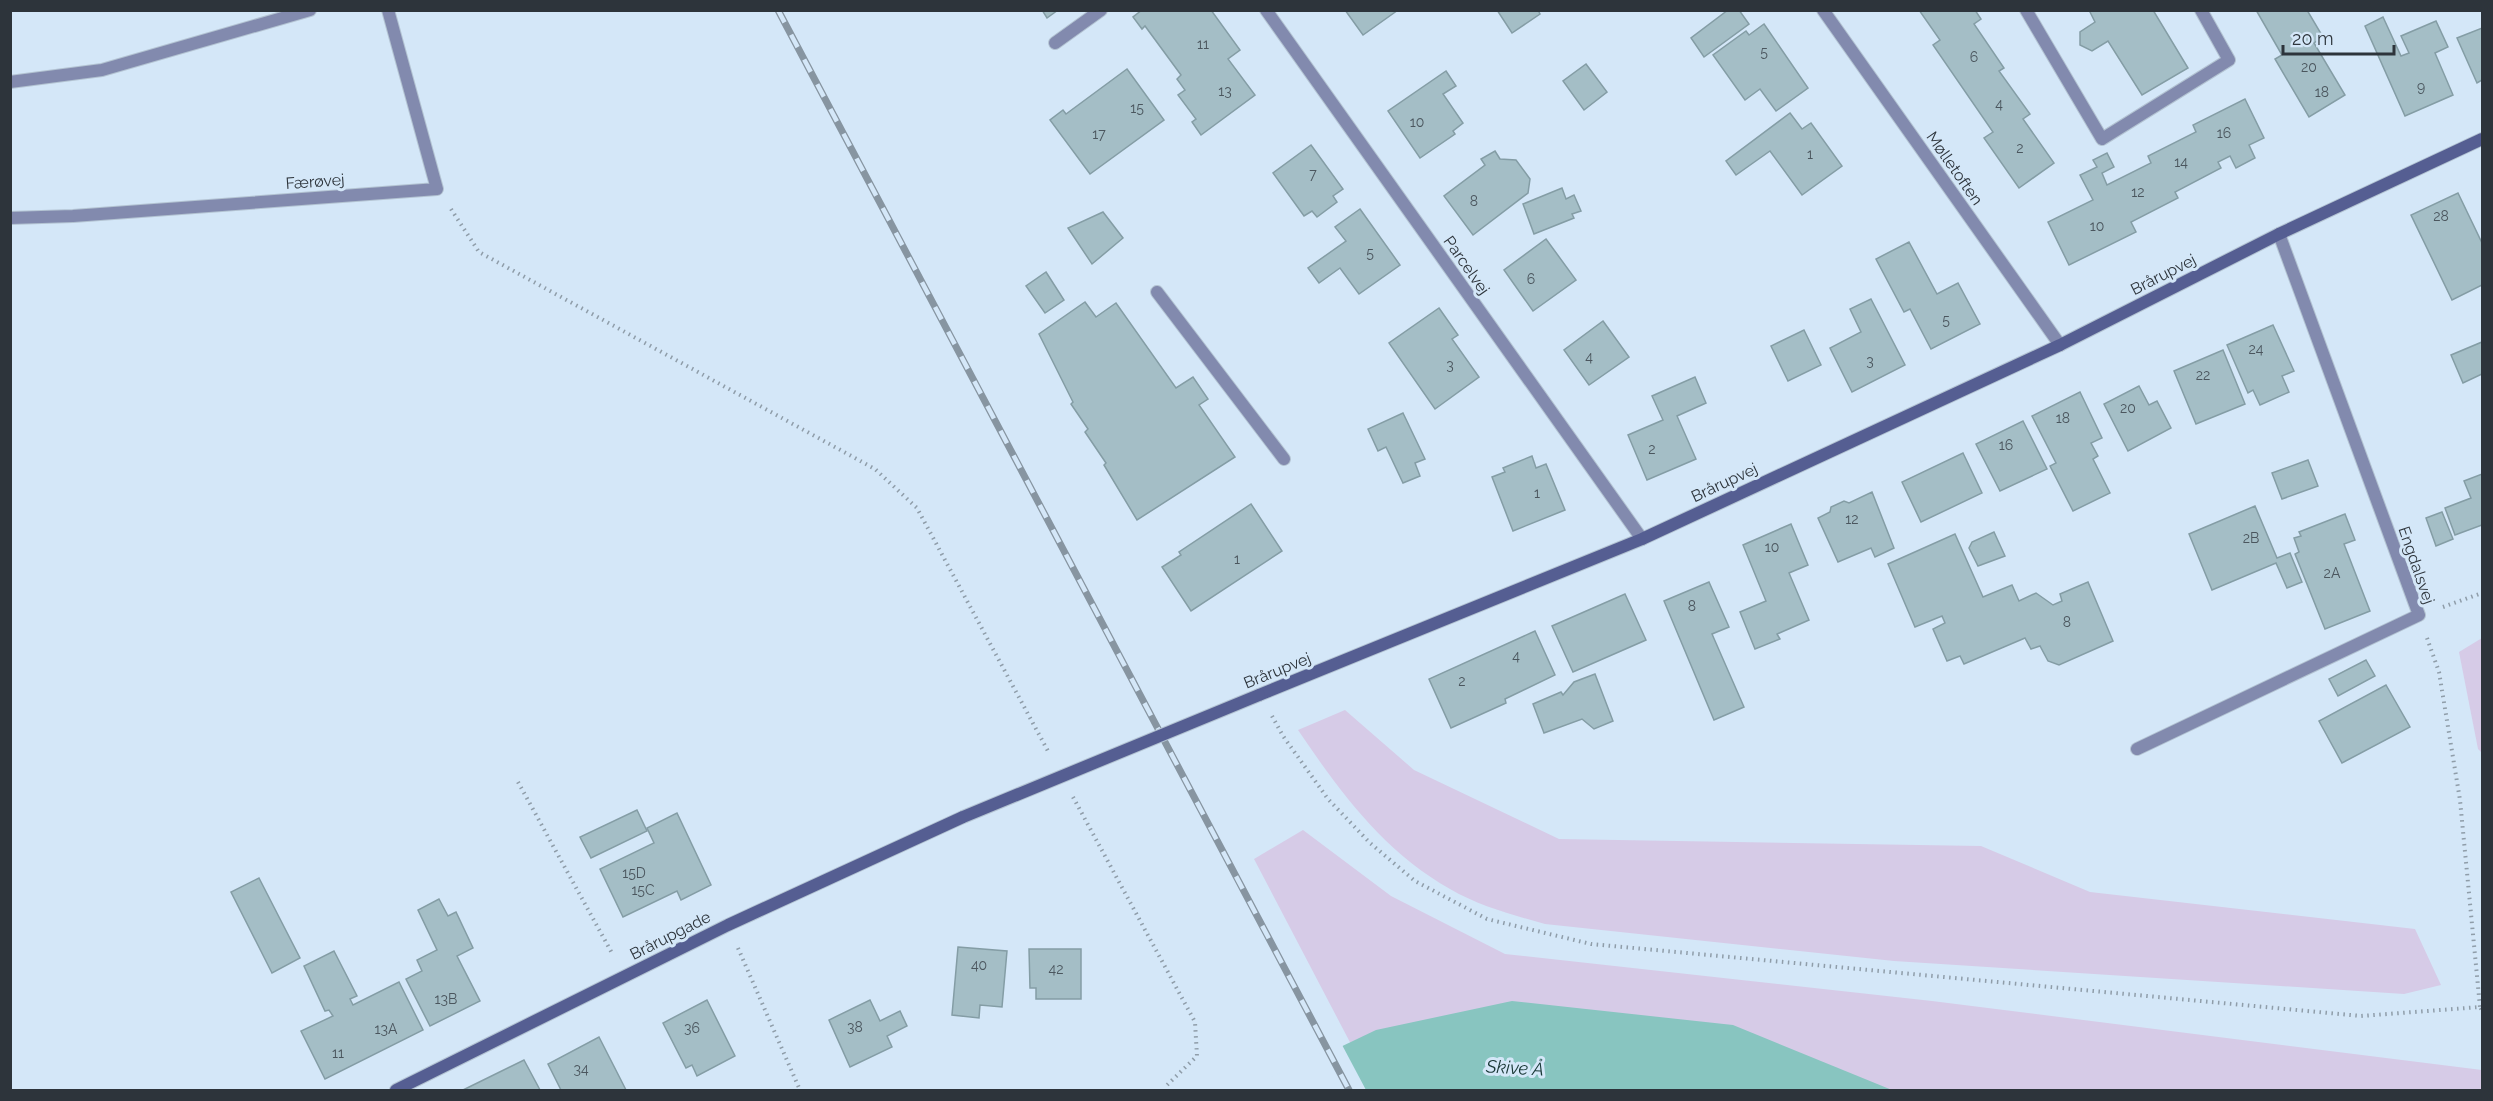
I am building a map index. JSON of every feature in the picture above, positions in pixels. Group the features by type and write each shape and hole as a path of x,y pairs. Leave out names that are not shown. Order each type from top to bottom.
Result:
{"street":[{"path":"10,82 102,70 310,10"},
{"path":"388,10 437,189"},
{"path":"1055,43 1101,10"},
{"name":"Parcelvej","path":"1266,10 1642,539"},
{"name":"Mølletoften","path":"1823,10 2060,345"},
{"path":"2026,10 2103,139 2229,60 2201,10"},
{"name":"Brårupvej","path":"963,817 1642,539 2060,345 2279,234 2482,139"},
{"name":"Færøvej","path":"10,218 73,216 437,189"},
{"name":"Engdalsvej","path":"2137,749 2419,615 2279,234"},
{"path":"1157,292 1284,459"},
{"name":"Brårupgade","path":"396,1090 728,925 963,817"}],"path":[{"path":"437,189 479,252 875,469 917,508 1053,760"},
{"path":"1259,695 1283,736 1328,799 1370,843 1415,880 1487,919 1591,944 2361,1016 2481,1008 2458,788 2439,672 2419,615 2482,593"},
{"path":"518,782 625,976"},
{"path":"1070,791 1195,1022 1197,1056 1164,1089"},
{"path":"728,925 800,1090"}],"shaded area":[{"path":"2482,638 2482,753 2478,749 2459,652"},
{"path":"1345,710 1414,770 1559,839 1981,846 2090,892 2415,929 2441,985 2404,994 1894,961 1545,924 1484,905 1450,889 1404,857 1365,818 1330,776 1298,730"},
{"path":"1303,830 1391,896 1505,954 1932,1001 2482,1070 2482,1090 1375,1090 1254,859"}],"water":[{"name":"Skive Å","path":"1512,1001 1733,1025 1892,1090 1250,1090 1376,1030"}],"pier":[{"path":"1341,1043 1366,1090 1247,1090 1249,1088"}],"building":[{"path":"1042,10 1058,10 1047,18"},
{"path":"1142,10 1211,10 1240,50 1228,59 1255,95 1201,135 1192,122 1196,119 1178,95 1185,90 1177,79 1181,75 1145,26 1142,29 1133,17"},
{"path":"1345,10 1398,10 1363,35"},
{"path":"1497,10 1538,10 1540,14 1512,33"},
{"path":"1728,10 1739,10 1749,24 1704,57 1691,38"},
{"path":"1919,10 1975,10 1981,19 1974,24 2004,68 1999,71 2030,114 2023,119 2054,163 2019,188 1984,138 1993,132 1933,45 1940,40"},
{"path":"2089,10 2153,10 2188,68 2142,95 2108,41 2092,51 2080,45 2080,32 2095,22"},
{"path":"2256,10 2307,10 2323,37 2314,43 2345,95 2309,117 2275,59 2282,55"},
{"path":"2383,17 2401,56 2409,53 2401,36 2436,21 2448,47 2435,53 2453,95 2405,116 2365,26"},
{"path":"1764,24 1808,88 1776,111 1760,89 1745,100 1713,55 1746,31 1749,35"},
{"path":"2482,28 2482,80 2477,83 2457,38"},
{"path":"1586,64 1607,92 1584,110 1563,81"},
{"path":"1127,69 1164,120 1090,174 1050,120 1063,110 1066,114"},
{"path":"1446,71 1456,86 1443,94 1463,123 1453,131 1455,134 1420,158 1388,111"},
{"path":"2245,99 2264,138 2249,145 2255,158 2236,168 2230,156 2218,162 2221,168 2175,192 2178,198 2131,222 2136,232 2069,265 2048,222 2093,200 2080,175 2097,167 2093,160 2107,153 2114,167 2102,173 2107,185 2151,163 2148,156 2196,132 2193,125"},
{"path":"1790,113 1802,129 1811,123 1842,166 1802,195 1770,151 1736,175 1726,161"},
{"path":"1311,145 1343,189 1333,196 1337,202 1317,217 1312,211 1304,216 1273,173"},
{"path":"1495,151 1500,159 1516,160 1530,179 1528,193 1473,235 1444,196 1485,165 1481,159"},
{"path":"1562,188 1566,199 1574,195 1581,211 1572,214 1574,218 1534,234 1523,204"},
{"path":"2458,193 2482,243 2482,285 2452,300 2411,215"},
{"path":"1360,209 1400,265 1359,294 1340,268 1319,283 1308,268 1346,241 1335,227"},
{"path":"1103,212 1123,238 1092,264 1068,228"},
{"path":"1546,239 1576,280 1533,311 1504,270"},
{"path":"1909,242 1937,294 1958,283 1980,324 1931,349 1910,309 1904,312 1876,259"},
{"path":"1046,272 1064,300 1045,313 1026,286"},
{"path":"1871,299 1905,365 1852,392 1830,348 1861,332 1850,309"},
{"path":"1085,302 1096,317 1116,303 1176,388 1193,377 1208,399 1199,405 1235,457 1137,520 1104,465 1106,463 1085,432 1088,429 1071,404 1073,402 1039,334"},
{"path":"1439,308 1458,335 1452,339 1479,377 1435,409 1389,343"},
{"path":"1603,321 1629,357 1589,385 1564,350"},
{"path":"2273,325 2294,371 2282,376 2289,392 2260,405 2253,390 2248,393 2227,345"},
{"path":"1804,330 1821,365 1788,381 1771,346"},
{"path":"2482,342 2482,374 2463,383 2451,355"},
{"path":"2223,350 2245,404 2196,424 2174,371"},
{"path":"1695,377 1706,403 1677,416 1696,459 1647,480 1628,435 1663,420 1652,396"},
{"path":"2139,386 2149,405 2157,401 2171,428 2128,451 2104,404"},
{"path":"2080,392 2102,438 2091,443 2098,456 2093,459 2110,493 2073,511 2050,466 2056,463 2032,416"},
{"path":"1403,413 1425,459 1415,463 1420,476 1403,483 1386,447 1378,451 1368,429"},
{"path":"2023,421 2047,469 2000,491 1976,444"},
{"path":"1963,453 1982,493 1921,522 1902,482"},
{"path":"1532,456 1536,468 1546,464 1565,510 1513,531 1492,477 1505,472 1503,468"},
{"path":"2308,460 2318,486 2282,499 2272,473"},
{"path":"2482,474 2482,525 2455,535 2445,508 2471,498 2464,481"},
{"path":"1872,492 1894,548 1875,557 1871,548 1838,562 1818,518 1830,512 1831,507 1844,501 1849,503"},
{"path":"1251,504 1282,551 1191,611 1162,567 1181,555 1179,552"},
{"path":"2255,506 2277,558 2290,553 2302,582 2287,588 2276,563 2212,590 2189,534"},
{"path":"2442,512 2453,539 2436,546 2426,518"},
{"path":"2345,514 2355,540 2344,544 2370,611 2325,629 2295,554 2299,552 2294,538 2301,536 2299,532"},
{"path":"1791,524 1808,565 1789,573 1809,620 1777,634 1780,639 1755,649 1740,612 1766,601 1743,545"},
{"path":"1994,532 2005,556 1978,566 1969,548 1972,542"},
{"path":"1955,534 1983,597 2012,585 2019,601 2036,593 2053,605 2062,601 2060,594 2088,582 2113,641 2059,665 2048,661 2040,646 2031,649 2025,638 1964,664 1960,656 1947,661 1933,629 1945,623 1942,616 1915,627 1888,564"},
{"path":"1709,582 1729,627 1712,634 1744,707 1714,720 1664,601"},
{"path":"1625,594 1646,640 1573,672 1552,626"},
{"path":"1535,631 1555,675 1505,699 1506,703 1451,728 1429,679"},
{"path":"2366,660 2375,676 2338,696 2329,679"},
{"path":"1595,674 1613,721 1594,729 1582,719 1544,733 1533,704 1561,692 1563,695 1574,682"},
{"path":"2386,685 2410,727 2342,763 2319,721"},
{"path":"637,810 647,831 591,858 580,837"},
{"path":"677,813 711,885 681,900 677,891 623,917 600,869 654,843 647,828"},
{"path":"259,878 300,958 272,973 231,892"},
{"path":"439,899 448,916 456,912 473,948 457,956 480,1001 430,1026 406,979 422,971 417,960 437,950 418,910"},
{"path":"958,947 1007,951 1002,1007 980,1005 979,1018 952,1015"},
{"path":"1029,949 1081,949 1081,999 1036,999 1036,988 1030,988"},
{"path":"334,951 357,996 350,999 353,1005 399,982 423,1030 325,1079 301,1031 333,1016 329,1010 325,1011 304,966"},
{"path":"707,1000 735,1056 697,1076 692,1065 686,1068 663,1023"},
{"path":"870,1000 880,1021 900,1011 907,1026 887,1036 892,1047 850,1067 829,1020"},
{"path":"599,1037 626,1090 561,1090 548,1064"},
{"path":"524,1060 540,1090 463,1090"}],"railway":[{"path":"778,10 1349,1090"}]}
